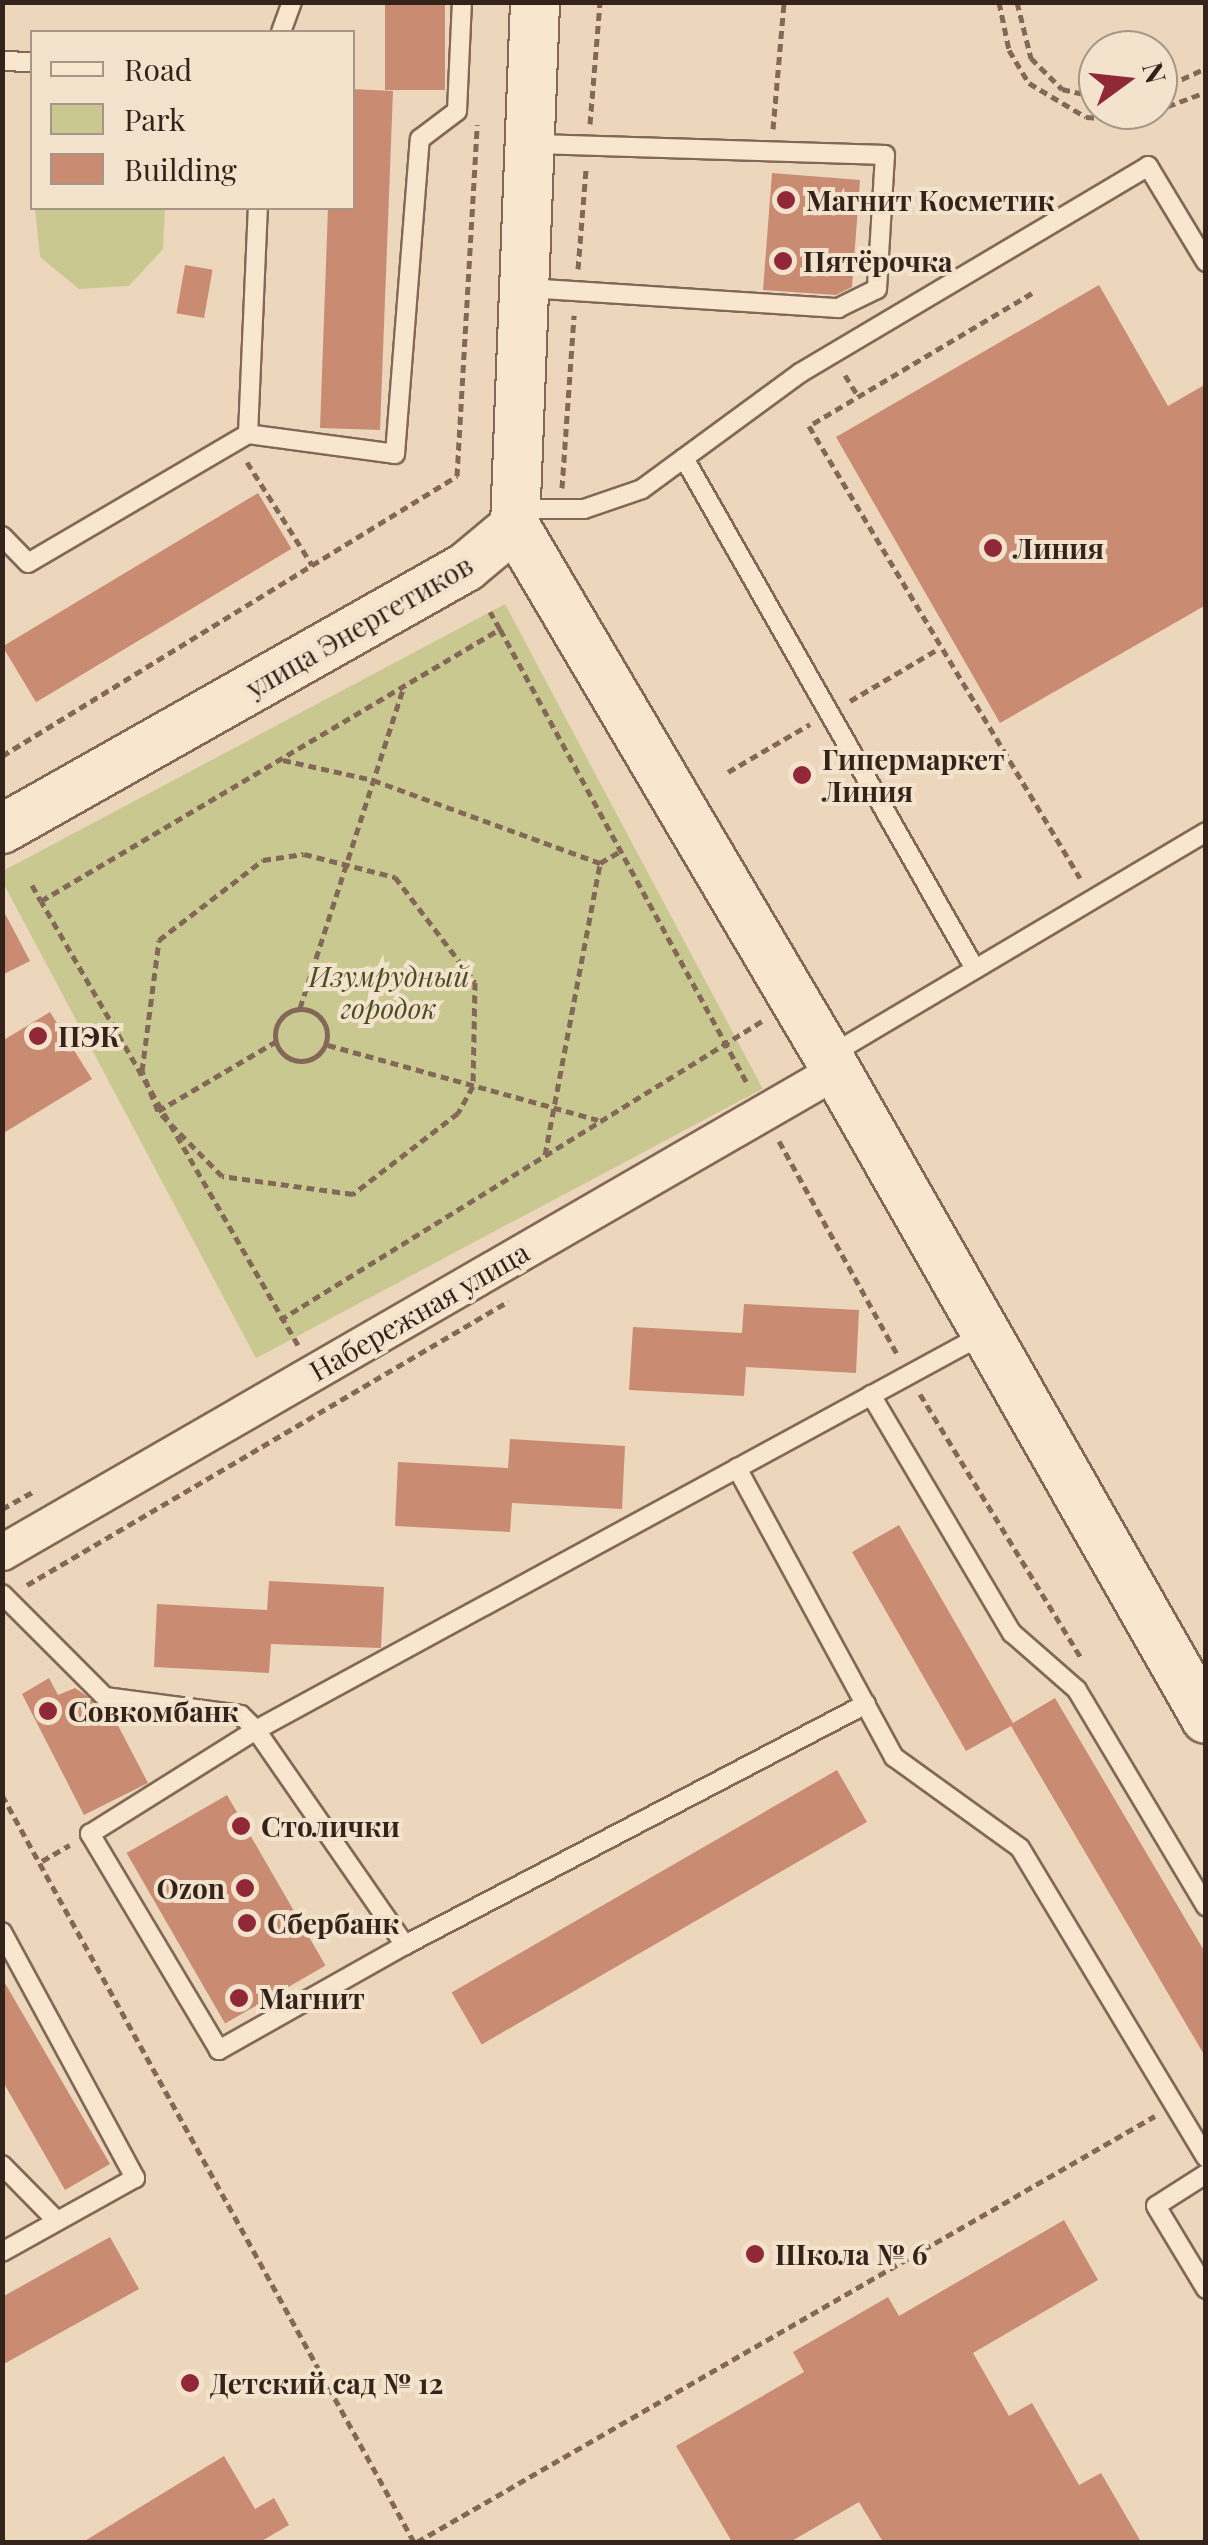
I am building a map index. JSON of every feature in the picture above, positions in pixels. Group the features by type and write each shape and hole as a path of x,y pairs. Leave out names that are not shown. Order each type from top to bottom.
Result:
{"main road":[{"path":"535,2 515,517 1206,1719"},
{"name":"улица Энергетиков","path":"2,829 466,567 515,517"}],"street":[{"name":"Набережная улица","path":"2,1552 771,1127 832,1063"}],"lane":[{"path":"281,30 292,2"},
{"path":"2,536 28,563 241,438 395,454 420,139 457,110 462,2"},
{"path":"2,60 30,62"},
{"path":"524,288 838,308 877,289 885,156 530,144"},
{"path":"515,517 584,510 642,488 832,354 1148,166 1206,262"},
{"path":"241,438 258,210"},
{"path":"684,458 975,969"},
{"path":"832,1063 975,969 1206,832"},
{"path":"866,1704 405,1945 219,2050 90,1834 256,1730 984,1334"},
{"path":"871,1396 1012,1632 1077,1690 1206,1906"},
{"path":"737,1468 894,1757 1020,1848 1206,2157"},
{"path":"4,1596 105,1697 241,1715 256,1730 405,1945"},
{"path":"2,1932 135,2178 2,2252"},
{"path":"2,2166 57,2221"},
{"path":"1206,2174 1156,2206 1206,2289"}],"path":[{"path":"771,152 784,2"},
{"path":"999,2 1009,50 1030,83 1070,110 1131,120 1206,92"},
{"path":"1017,2 1031,58 1062,89 1078,93"},
{"path":"1178,81 1206,68"},
{"path":"1032,293 809,426 1093,899"},
{"path":"832,354 858,396"},
{"path":"241,438 312,565"},
{"path":"490,612 909,1375 1083,1662"},
{"path":"40,902 500,629"},
{"path":"275,1042 278,1021 300,1008 404,686"},
{"path":"280,760 374,780 600,863"},
{"path":"545,1155 600,863 621,850"},
{"path":"304,854 346,864 395,877 475,982 473,1086 458,1113 353,1194 222,1176 158,1111 142,1071 159,940 264,860 304,854"},
{"path":"32,884 158,1111 280,1320 309,1361"},
{"path":"300,1008 315,1011 327,1028 328,1044"},
{"path":"158,1111 275,1042"},
{"path":"275,1042 294,1061 308,1061 328,1044"},
{"path":"280,1320 725,1043"},
{"path":"328,1044 553,1110 601,1120"},
{"path":"771,1127 792,1134"},
{"path":"762,1152 771,1127"},
{"path":"4,1596 521,1294"},
{"path":"2,1795 42,1861 415,2542 1174,2105"},
{"path":"42,1861 90,1834"}],"green space":[{"path":"35,210 165,210 163,249 129,286 79,289 40,257"},
{"name":"Изумрудный городок","path":"505,604 763,1089 256,1358 2,881 2,871"}],"building":[{"path":"385,2 445,2 445,90 385,90"},
{"path":"355,89 393,91 380,430 320,428 328,210 355,210"},
{"path":"772,173 860,180 852,287 836,295 763,290"},
{"path":"185,265 213,270 204,318 176,313"},
{"path":"1099,285 1168,406 1206,384 1206,605 1000,723 836,437"},
{"path":"258,493 291,549 36,702 3,646"},
{"path":"2,908 30,961 2,975"},
{"path":"50,1012 92,1079 2,1134 2,1041"},
{"path":"744,1304 859,1310 856,1373 746,1367 744,1396 629,1390 633,1327 742,1333"},
{"path":"510,1439 625,1446 622,1509 512,1503 510,1532 395,1526 398,1462 508,1468"},
{"path":"899,1525 1013,1723 1055,1698 1206,1954 1206,2058 1011,1726 966,1751 852,1552"},
{"path":"269,1581 384,1587 381,1648 271,1644 269,1673 154,1667 157,1604 267,1610"},
{"path":"49,1678 58,1695 75,1688 111,1712 148,1783 84,1815 22,1694"},
{"path":"837,1770 867,1822 482,2044 452,1992"},
{"path":"227,1795 326,1966 225,2024 127,1853"},
{"path":"2,1978 110,2164 65,2190 2,2080"},
{"path":"1064,2220 1098,2280 973,2353 1009,2416 1032,2403 1079,2485 1101,2473 1141,2542 883,2542 859,2502 790,2542 732,2542 676,2446 804,2372 793,2352 888,2297 899,2316"},
{"path":"110,2237 139,2289 2,2365 2,2297"},
{"path":"224,2456 255,2509 274,2498 289,2525 260,2542 83,2542"}],"place":[{"name":"Магнит Косметик","path":"786,200"},
{"name":"Пятёрочка","path":"783,261"},
{"name":"Линия","path":"993,548"},
{"name":"Гипермаркет Линия","path":"802,775"},
{"name":"ПЭК","path":"38,1036"},
{"name":"Совкомбанк","path":"48,1711"},
{"name":"Столички","path":"241,1826"},
{"name":"Ozon","path":"245,1888"},
{"name":"Сбербанк","path":"247,1923"},
{"name":"Магнит","path":"239,1998"},
{"name":"Школа № 6","path":"755,2254"},
{"name":"Детский сад № 12","path":"190,2383"}]}
